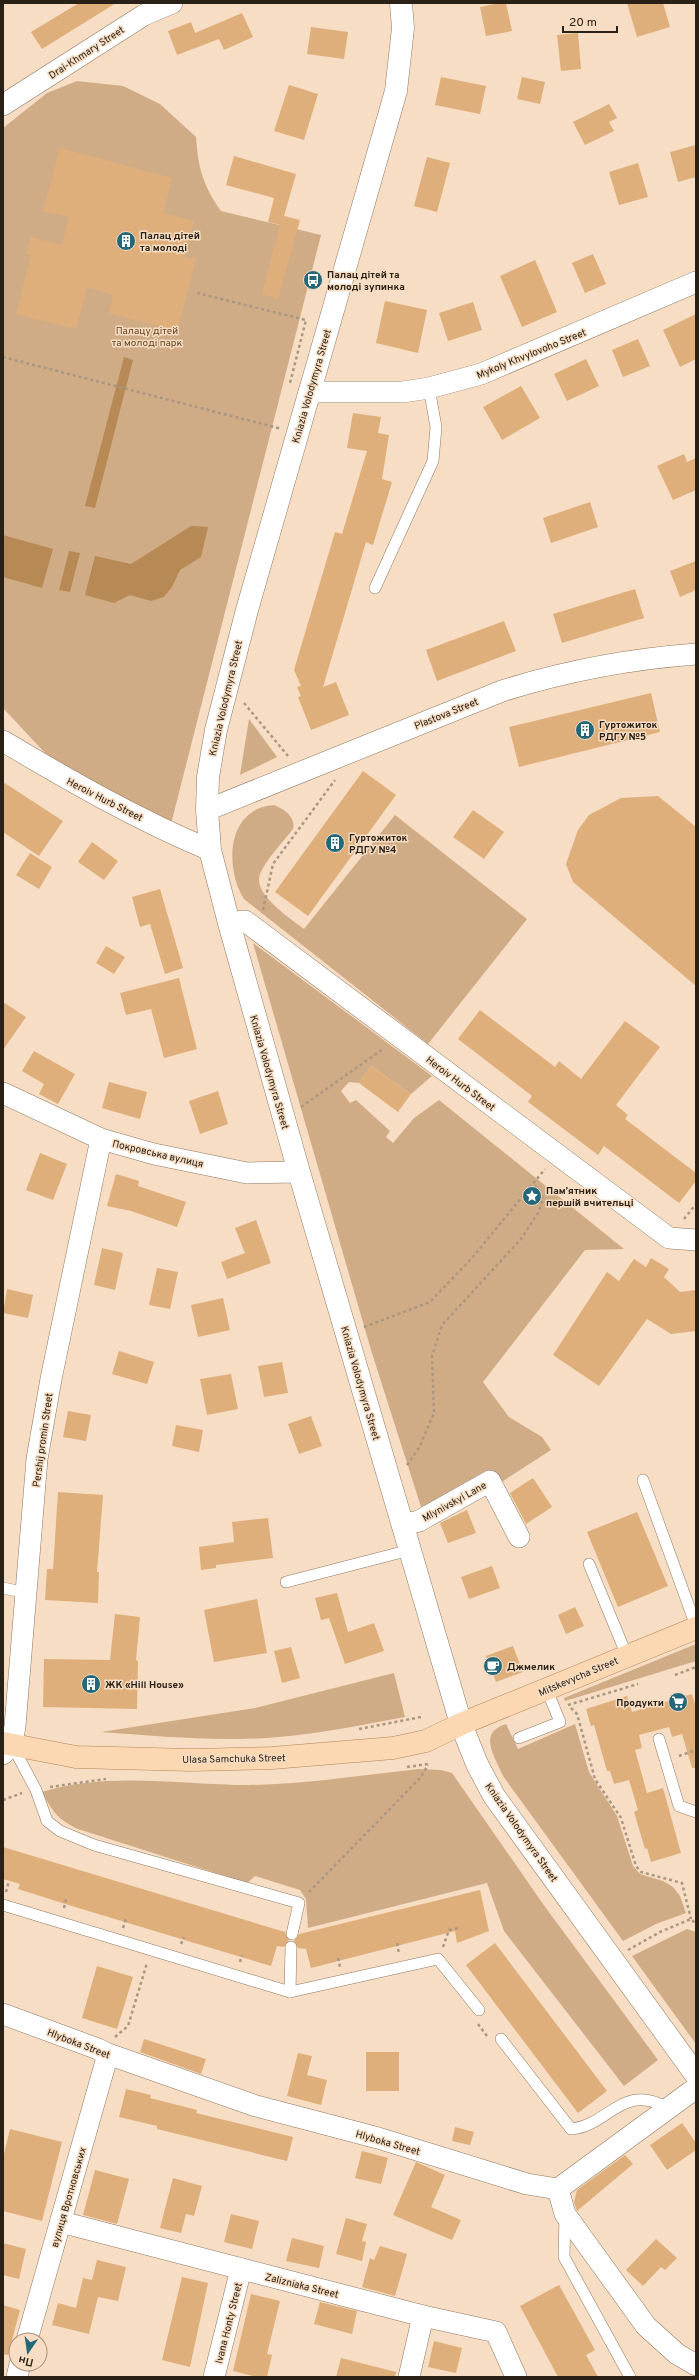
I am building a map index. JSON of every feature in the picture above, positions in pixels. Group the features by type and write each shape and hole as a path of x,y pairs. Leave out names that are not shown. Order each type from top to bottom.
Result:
{"main road":[{"name":"Mitskevycha Street","path":"461,1724 547,1690 696,1627"},
{"name":"Ulasa Samchuka Street","path":"6,1747 76,1757 191,1760 272,1758 393,1748 426,1741 461,1724"}],"street":[{"name":"Drai-Khmary Street","path":"3,105 144,15 172,3"},
{"name":"Kniazia Volodymyra Street","path":"401,3 403,28 396,91 247,610 216,730 208,776 206,810 210,850 299,1172 461,1724 477,1764 494,1796 696,2075"},
{"name":"Mykoly Khvylovoho Street","path":"309,392 403,392 429,388 481,374 696,282"},
{"name":"Plastova Street","path":"206,810 502,691 550,676 636,661 696,654"},
{"name":"Heroiv Hurb Street","path":"3,741 60,776 184,840 210,850"},
{"name":"Heroiv Hurb Street","path":"229,923 245,921 258,930 669,1238 696,1240"},
{"name":"Покровська вулиця","path":"3,1093 101,1140 154,1154 247,1173 299,1172"},
{"name":"Pershij promin Street","path":"6,1747 27,1593 40,1438 101,1140"},
{"name":"Mlynivskyi Lane","path":"403,1525 419,1521 490,1481 519,1537"},
{"name":"Hlyboka Street","path":"3,2014 108,2054 256,2106 378,2138 527,2184 558,2189"},
{"name":"вулиця Вротновських","path":"29,2332 108,2054"},
{"path":"696,2088 558,2189 565,2214 646,2326 676,2354 696,2365"},
{"name":"Zalizniaka Street","path":"61,2222 423,2316 496,2332 516,2377"},
{"name":"Ivana Honty Street","path":"214,2377 241,2269"},
{"path":"409,2377 423,2316"}],"lane":[{"path":"375,588 434,461 436,427 429,388"},
{"path":"643,1480 696,1627"},
{"path":"286,1582 410,1550"},
{"path":"589,1564 627,1656"},
{"path":"3,1588 27,1593"},
{"path":"519,1738 560,1722 547,1690"},
{"path":"659,1739 680,1806 696,1812"},
{"path":"6,1747 36,1790 46,1821 60,1831 94,1845 298,1903 292,1934"},
{"path":"3,1905 290,1992 438,1959 479,2010"},
{"path":"290,1992 291,1947"},
{"path":"501,2039 571,2130 583,2128 615,2107 634,2100 654,2100 668,2108"},
{"path":"565,2214 564,2257 630,2377"}],"path":[{"path":"197,293 306,320 288,390"},
{"path":"3,357 278,428 280,421"},
{"path":"239,698 289,757"},
{"path":"258,930 274,864 339,775"},
{"path":"298,1109 400,1037"},
{"path":"362,1327 430,1302 472,1258 557,1154"},
{"path":"406,1467 419,1448 434,1414 432,1356 442,1325 522,1239 538,1213 543,1199 534,1184"},
{"path":"675,1675 696,1667"},
{"path":"638,1684 567,1705 577,1714 595,1779 620,1818 636,1866 641,1872 682,1883 691,1919 696,1924"},
{"path":"357,1730 421,1717"},
{"path":"686,1754 696,1750"},
{"path":"298,1903 421,1777 428,1764"},
{"path":"628,1950 660,1932 691,1919"},
{"path":"438,1959 450,1930 459,1928"},
{"path":"121,2032 128,2026 151,1950"},
{"path":"479,2010 472,2016 494,2045 501,2039"}],"green space":[{"name":"Палацу дітей та молоді парк","path":"77,81 123,86 160,104 196,137 198,158 202,176 221,211 321,235 171,824 60,769 3,708 3,128 47,93"},
{"path":"249,719 277,757 240,775"},
{"path":"274,805 285,811 291,817 293,821 293,829 267,862 260,874 259,882 267,898 304,929 395,815 527,919 428,1044 244,899 238,886 234,871 232,856 234,841 239,828 247,816 258,809"},
{"path":"253,943 432,1076 411,1094 371,1066 359,1083 349,1082 341,1091 350,1103 356,1100 390,1131 386,1137 393,1143 414,1118 439,1100 624,1249 585,1250 483,1382 509,1417 542,1437 551,1450 500,1483 422,1510 371,1350"},
{"path":"696,1644 696,1661 565,1701 564,1698"},
{"path":"394,1673 405,1717 273,1738 229,1739 165,1737 101,1732 255,1708"},
{"path":"506,1724 518,1749 575,1724 589,1772 617,1816 633,1866 640,1874 663,1881 673,1887 680,1896 686,1913 656,1924 623,1941 503,1776 493,1754 490,1739 492,1733 497,1728"},
{"path":"419,1769 441,1770 452,1773 543,1904 658,2060 624,2086 504,1931 487,1883 308,1928 306,1899 300,1890 255,1876 247,1883 78,1829 65,1822 56,1814 42,1792 93,1782 145,1781 250,1785 314,1781"},
{"path":"687,1929 696,1932 696,2044 632,1956"}],"shaded area":[{"path":"124,357 133,360 95,508 85,506"},
{"path":"191,526 208,527 201,557 180,570 172,587 164,597 151,601 130,595 114,603 85,595 95,556 131,564"},
{"path":"3,535 53,549 42,588 3,577"},
{"path":"69,551 80,553 70,592 59,590"}],"building":[{"path":"79,3 116,3 42,49 31,32"},
{"path":"506,3 512,31 486,36 480,7"},
{"path":"627,3 663,3 670,27 637,37"},
{"path":"242,13 253,37 224,50 219,39 177,55 168,31 191,22 195,33"},
{"path":"311,27 348,32 344,59 307,54"},
{"path":"578,33 581,69 561,71 557,35"},
{"path":"441,77 486,86 480,114 435,105"},
{"path":"522,77 545,82 540,104 517,99"},
{"path":"289,85 318,94 304,140 274,131"},
{"path":"609,104 617,118 609,122 614,131 585,145 573,122"},
{"path":"696,145 696,177 678,182 670,152"},
{"name":"Палац дітей та молоді","path":"60,148 172,178 163,213 194,221 185,257 196,259 177,331 109,313 113,295 87,287 76,329 16,314 31,255 26,254 31,237 62,245 69,217 43,211"},
{"path":"234,156 296,174 284,216 300,220 278,299 262,294 280,225 268,222 274,198 226,185"},
{"path":"427,157 450,163 437,212 414,206"},
{"path":"638,163 648,197 619,205 609,172"},
{"path":"593,254 606,284 585,293 572,263"},
{"path":"535,260 557,312 522,327 500,276"},
{"path":"385,301 427,310 418,353 376,343"},
{"path":"473,302 482,330 448,341 439,313"},
{"path":"696,314 696,359 680,367 663,330"},
{"path":"638,339 650,366 623,377 612,350"},
{"path":"586,359 599,386 567,401 554,374"},
{"path":"521,386 540,418 502,440 483,407"},
{"path":"353,413 381,417 378,433 389,435 382,479 392,482 373,545 366,542 323,687 336,682 349,715 311,730 298,697 301,696 297,687 301,686 294,670 335,532 342,534 367,451 347,448"},
{"path":"684,454 687,462 696,458 696,490 673,500 657,466"},
{"path":"590,502 598,527 551,543 543,518"},
{"path":"696,561 696,590 680,597 670,571"},
{"path":"635,589 644,618 562,643 553,614"},
{"path":"504,621 516,651 437,681 426,650"},
{"name":"Гуртожиток РДГУ №5","path":"651,693 660,732 519,767 509,727"},
{"name":"Гуртожиток РДГУ №4","path":"363,771 396,795 308,916 275,892"},
{"path":"3,782 63,821 39,856 3,832"},
{"path":"658,796 696,827 696,986 573,882 566,864 578,830 589,815 621,798"},
{"path":"473,810 504,832 484,859 453,837"},
{"path":"92,842 118,861 104,880 78,862"},
{"path":"30,853 52,867 39,889 16,875"},
{"path":"160,889 183,968 165,974 150,924 140,927 132,897"},
{"path":"106,946 125,957 114,974 96,963"},
{"path":"179,978 197,1049 164,1058 151,1009 126,1015 120,993"},
{"path":"3,1002 26,1017 3,1050"},
{"path":"480,1010 555,1067 559,1061 581,1079 625,1021 660,1047 616,1105 628,1115 625,1119 696,1173 696,1181 679,1203 604,1146 598,1155 528,1102 532,1096 458,1039"},
{"path":"34,1051 75,1074 58,1104 39,1094 44,1084 22,1071"},
{"path":"371,1066 411,1094 398,1112 359,1083"},
{"path":"109,1082 147,1092 140,1119 102,1108"},
{"path":"218,1091 228,1124 200,1134 189,1101"},
{"path":"40,1153 67,1164 53,1200 26,1190"},
{"path":"116,1174 139,1181 138,1186 186,1202 177,1227 131,1211 107,1206"},
{"path":"256,1220 271,1263 227,1279 221,1262 245,1253 235,1228"},
{"path":"102,1248 123,1253 115,1290 94,1285"},
{"path":"651,1258 669,1269 664,1277 680,1292 696,1290 696,1331 671,1334 647,1319 599,1386 553,1355 607,1272 619,1281 634,1259 646,1267"},
{"path":"157,1268 178,1272 170,1309 149,1305"},
{"path":"7,1289 33,1295 28,1318 3,1313"},
{"path":"223,1298 230,1330 198,1337 191,1305"},
{"path":"119,1351 154,1362 147,1384 112,1374"},
{"path":"282,1362 288,1393 264,1397 258,1366"},
{"path":"231,1374 238,1409 207,1415 200,1379"},
{"path":"68,1411 91,1415 86,1441 63,1437"},
{"path":"311,1416 322,1446 299,1454 288,1424"},
{"path":"176,1425 203,1430 199,1452 172,1446"},
{"path":"533,1478 552,1507 526,1524 510,1493"},
{"path":"58,1492 103,1495 97,1572 99,1572 98,1603 45,1600 47,1569 53,1569"},
{"path":"467,1510 476,1533 448,1543 440,1523"},
{"path":"637,1512 668,1586 618,1607 587,1532"},
{"path":"268,1518 273,1558 216,1565 216,1568 201,1570 199,1547 234,1542 232,1522"},
{"path":"492,1566 500,1588 469,1599 461,1577"},
{"path":"337,1593 348,1632 374,1623 384,1651 345,1664 329,1618 321,1620 315,1598"},
{"path":"257,1599 267,1653 214,1662 204,1610"},
{"path":"575,1607 584,1626 566,1634 558,1615"},
{"name":"ЖК «Hill House»","path":"115,1614 140,1617 136,1660 138,1661 137,1709 43,1707 44,1659 110,1660"},
{"path":"513,1646 523,1672 496,1682 486,1656"},
{"path":"291,1647 300,1678 282,1683 274,1651"},
{"path":"692,1694 696,1707 696,1768 692,1768 682,1734 672,1737 669,1727 639,1735 642,1748 635,1750 647,1793 663,1788 681,1853 651,1862 647,1848 645,1849 634,1812 638,1810 629,1780 614,1784 610,1771 607,1771 594,1725 591,1726 586,1709 627,1696 632,1712"},
{"path":"3,1847 285,1932 289,1940 284,1947 277,1946 271,1966 18,1889 20,1884 3,1879"},
{"path":"480,1890 489,1931 457,1943 455,1931 311,1968 306,1949 298,1948 294,1941 299,1934"},
{"path":"495,1943 607,2091 578,2113 466,1965"},
{"path":"97,1966 133,1977 117,2029 82,2018"},
{"path":"144,2039 206,2059 201,2074 140,2052"},
{"path":"366,2052 399,2052 399,2091 366,2091"},
{"path":"298,2053 312,2056 307,2075 327,2080 321,2105 287,2096"},
{"path":"126,2089 151,2095 150,2098 197,2110 196,2113 293,2137 287,2161 157,2129 157,2126 119,2117"},
{"path":"682,2123 696,2143 696,2150 667,2170 650,2145"},
{"path":"455,2127 474,2132 470,2145 452,2141"},
{"path":"10,2129 62,2142 42,2221 3,2211 3,2158"},
{"path":"362,2151 388,2158 381,2184 355,2178"},
{"path":"625,2155 633,2164 577,2211 574,2202 577,2190"},
{"path":"416,2162 445,2175 431,2207 461,2220 452,2240 393,2215"},
{"path":"95,2170 129,2179 117,2224 83,2215"},
{"path":"173,2178 202,2186 194,2216 186,2214 181,2233 160,2228"},
{"path":"231,2214 259,2221 252,2249 224,2242"},
{"path":"346,2218 367,2224 362,2241 366,2242 362,2261 336,2254"},
{"path":"292,2238 324,2246 319,2268 286,2261"},
{"path":"656,2239 677,2258 665,2270 661,2267 643,2286 626,2270"},
{"path":"3,2243 26,2249 19,2279 3,2275"},
{"path":"380,2246 407,2254 395,2296 362,2287 370,2258 374,2260"},
{"path":"97,2260 126,2267 118,2301 98,2297 89,2334 52,2325 58,2303 76,2308 83,2278 92,2280"},
{"path":"182,2277 208,2283 190,2367 162,2360"},
{"path":"559,2285 595,2350 586,2355 598,2377 558,2377 520,2306"},
{"path":"251,2294 280,2301 267,2354 272,2355 267,2377 257,2377 233,2371"},
{"path":"320,2302 357,2311 352,2334 314,2324"},
{"path":"3,2305 20,2310 14,2332 8,2332 8,2355 3,2354"},
{"path":"434,2341 462,2348 456,2373 428,2367"},
{"path":"341,2358 396,2372 395,2377 336,2377"}],"place":[{"name":"Палац дітей та молоді","path":"126,241"},
{"name":"Палац дітей та молоді зупинка","path":"313,280"},
{"name":"Гуртожиток РДГУ №5","path":"585,730"},
{"name":"Гуртожиток РДГУ №4","path":"335,843"},
{"name":"Пам’ятник першій вчительці","path":"532,1196"},
{"name":"Джмелик","path":"493,1666"},
{"name":"ЖК «Hill House»","path":"91,1684"},
{"name":"Продукти","path":"678,1702"}]}
